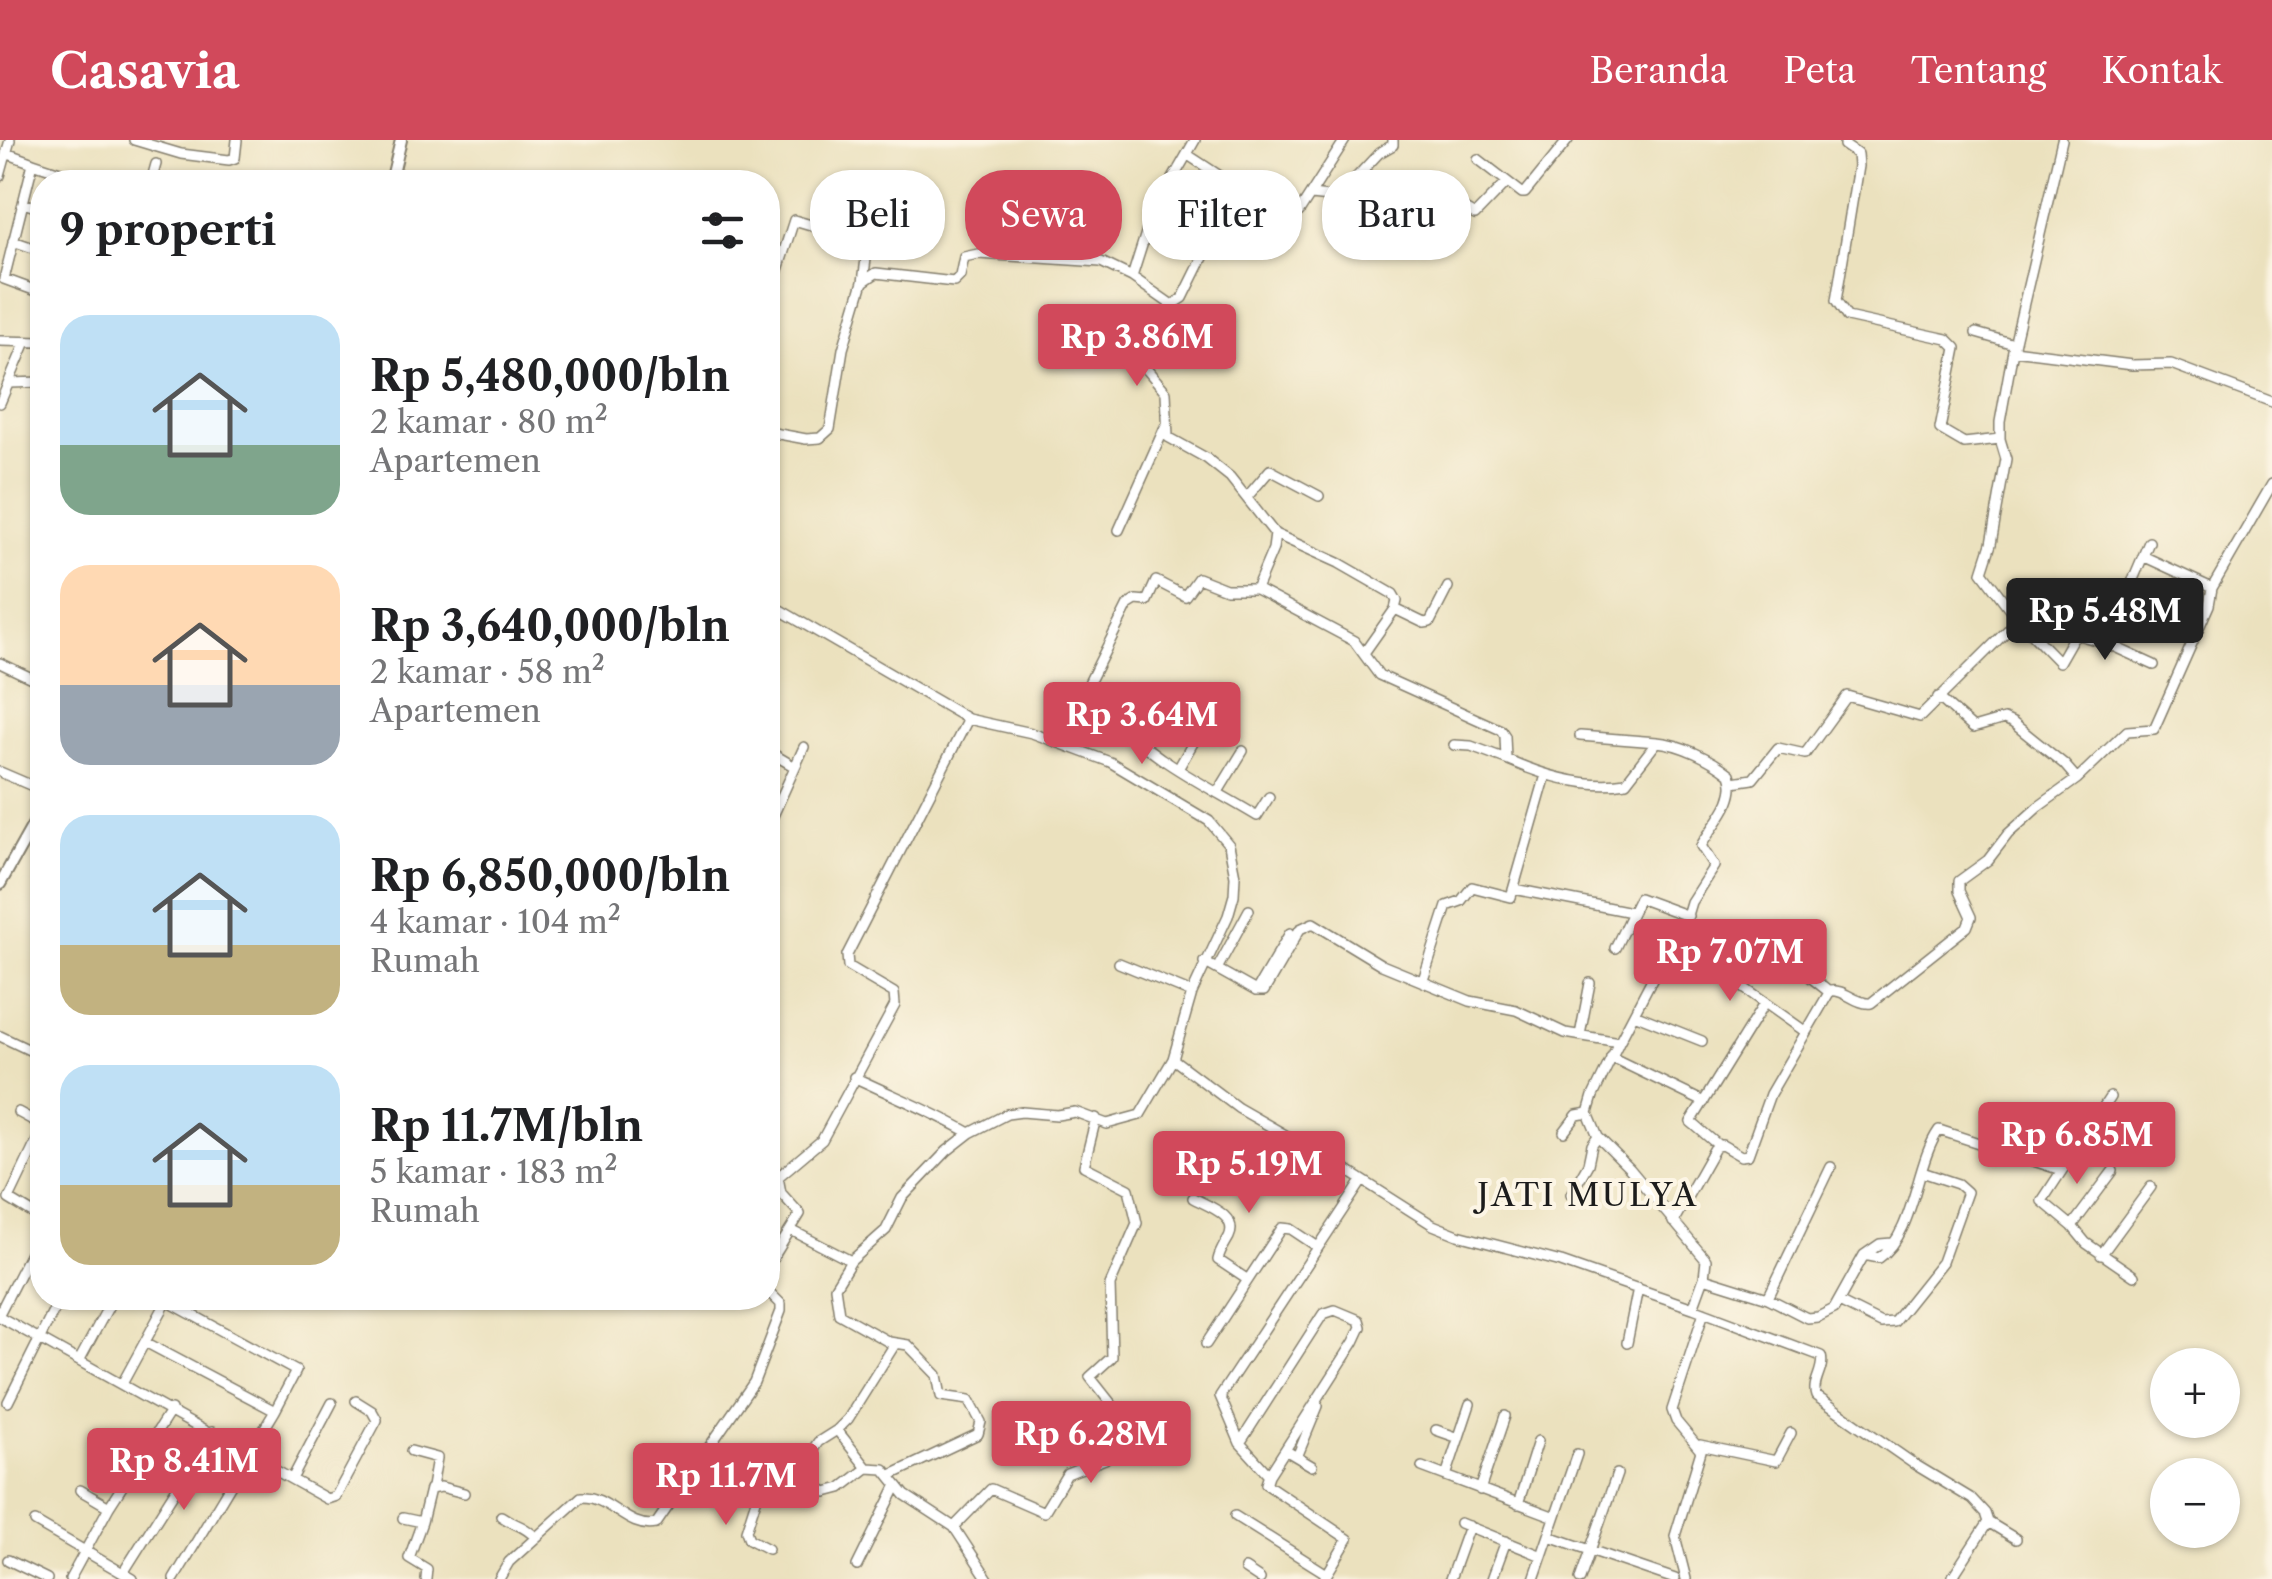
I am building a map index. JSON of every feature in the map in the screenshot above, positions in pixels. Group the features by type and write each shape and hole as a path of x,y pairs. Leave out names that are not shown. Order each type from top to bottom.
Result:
{"street":[{"path":"0,176 10,140"},
{"path":"134,140 181,154 229,160 235,158 237,140"},
{"path":"180,140 181,154"},
{"path":"394,170 401,140"},
{"path":"1132,277 1152,218 1194,140"},
{"path":"1302,208 1346,140"},
{"path":"1311,196 1337,198 1378,154 1393,144 1392,140"},
{"path":"1478,159 1526,193 1568,140"},
{"path":"1845,140 1844,145 1858,154 1858,166 1836,302 1840,311 1847,318 1947,338 1954,343 1940,430 1964,443 2000,439"},
{"path":"2062,140 2014,347 2000,439 2006,459 1982,572 2018,620 2059,662 2075,634 2154,665"},
{"path":"6,152 55,170"},
{"path":"1188,155 1211,170"},
{"path":"32,170 34,163"},
{"path":"154,170 156,164"},
{"path":"30,176 4,279 30,288"},
{"path":"1471,214 1475,216 1507,182"},
{"path":"22,203 30,206"},
{"path":"780,264 794,220 838,233 869,236 863,282 843,349 830,429 820,438 780,434"},
{"path":"12,242 30,247"},
{"path":"863,282 876,273 954,282 959,279 966,256 978,254 1100,262 1132,277 1172,305"},
{"path":"1202,260 1184,298 1172,305 1143,360 1144,369 1166,392 1170,440 1206,458 1247,497 1275,534 1339,563 1393,594 1397,601 1395,609 1364,653"},
{"path":"1976,333 2014,347 2132,364 2171,364 2272,402"},
{"path":"0,342 30,343"},
{"path":"0,403 25,344"},
{"path":"10,383 30,382"},
{"path":"1120,530 1166,424"},
{"path":"1247,497 1270,470 1318,496"},
{"path":"1764,1004 1691,1122 1718,1145 1740,1156 1748,1155 1768,1097 1829,992 1834,990 1864,1004 1871,1003 1968,927 1971,917 1958,891 1959,881 1988,860 2020,823 2077,779 2127,731 2154,729 2209,604 2212,588 2272,484"},
{"path":"1256,589 1273,549 1275,534"},
{"path":"2106,643 2149,542"},
{"path":"2145,557 2212,588"},
{"path":"1086,689 1128,605 1147,600 1156,580 1185,596 1198,578 1226,589 1256,589 1354,641 1379,675 1501,730 1506,758"},
{"path":"1395,609 1428,624 1448,587"},
{"path":"780,610 968,719 1062,743 1110,762 1208,821 1234,857 1234,894 1228,916 1204,962 1173,1059 1140,1115 1107,1124 1075,1112 1007,1114 970,1133 902,1198 886,1230 851,1261 835,1288 838,1313 896,1344 908,1344 937,1375 942,1398 971,1402 981,1427 978,1434 891,1475"},
{"path":"1733,782 1753,779 1778,748 1805,754 1847,696 1917,718 2018,620"},
{"path":"0,663 30,677"},
{"path":"1106,722 1122,693"},
{"path":"1938,697 1973,728 2001,720 2014,723 2077,779"},
{"path":"1178,769 1201,729 1200,714"},
{"path":"1145,744 1162,716"},
{"path":"1062,743 1072,718 1106,722 1258,816 1270,797"},
{"path":"780,1174 818,1146 895,1005 892,991 848,966 847,955 968,719"},
{"path":"1580,736 1657,742 1703,758 1730,774 1733,782 1726,807 1701,846 1714,864 1691,902 1679,942 1653,977 1618,1042 1588,1113 1598,1137 1706,1260 1693,1308"},
{"path":"1454,744 1471,746 1546,775 1584,782 1626,782 1657,742"},
{"path":"780,801 804,747"},
{"path":"1218,792 1244,751"},
{"path":"780,759 795,768"},
{"path":"0,772 30,785"},
{"path":"1423,980 1447,906 1461,901 1472,887 1508,899 1546,775"},
{"path":"0,884 30,830"},
{"path":"1514,888 1631,912"},
{"path":"1615,948 1642,897 1688,916"},
{"path":"1216,970 1248,910"},
{"path":"1204,962 1256,991 1267,989 1300,929 1313,923 1382,966 1470,1001 1516,1010 1548,1026 1618,1042"},
{"path":"1750,929 1829,992"},
{"path":"1256,991 1290,933"},
{"path":"1679,942 1806,1032"},
{"path":"1118,963 1192,994"},
{"path":"1580,1035 1590,982"},
{"path":"1634,1014 1702,1041"},
{"path":"0,1036 30,1050"},
{"path":"1612,1057 1704,1102"},
{"path":"1173,1059 1238,1108 1407,1211 1458,1235 1537,1254 1821,1356 1816,1396 1972,1499 1983,1509 1988,1522 2016,1539"},
{"path":"854,1076 970,1133"},
{"path":"2110,1097 2042,1202 2102,1255 2134,1276"},
{"path":"18,1112 30,1120"},
{"path":"1564,1132 1578,1115 1588,1113"},
{"path":"954,1527 993,1488 1045,1512 1067,1474 1105,1458 1136,1435 1090,1377 1112,1358 1110,1286 1136,1224 1129,1189 1084,1166 1096,1118"},
{"path":"2055,1118 2088,1130"},
{"path":"1704,1278 1768,1298 1807,1318 1827,1314 1840,1302 1864,1255 1879,1258 1892,1242 1936,1133 1942,1130 2061,1170"},
{"path":"1571,1194 1598,1137"},
{"path":"1673,1222 1718,1145"},
{"path":"30,1153 9,1199 30,1212"},
{"path":"1768,1298 1831,1167"},
{"path":"2072,1226 2113,1171"},
{"path":"1840,1302 1882,1323 1894,1322 1942,1262 1967,1192 1958,1184 1922,1172"},
{"path":"1269,1475 1240,1443 1220,1396 1362,1181"},
{"path":"780,1187 800,1211 780,1247"},
{"path":"2102,1255 2151,1188"},
{"path":"1192,1198 1230,1222 1232,1232 1218,1258 1248,1280"},
{"path":"1206,1344 1284,1227 1318,1248"},
{"path":"791,1230 851,1261"},
{"path":"30,1254 0,1314 38,1339 327,1499 336,1496 377,1420 370,1409 356,1400"},
{"path":"1626,1344 1638,1288"},
{"path":"499,1579 510,1562 574,1501 588,1496 642,1525 656,1524 754,1382 780,1315 780,1303"},
{"path":"8,1402 54,1310"},
{"path":"79,1361 107,1310"},
{"path":"122,1384 162,1310"},
{"path":"174,1579 276,1412 296,1371 185,1310"},
{"path":"1235,1516 1326,1576 1348,1542 1347,1537 1265,1482 1362,1323 1334,1310 1324,1314 1240,1443"},
{"path":"1704,1312 1672,1410 1676,1420 1700,1445 1775,1461 1791,1433"},
{"path":"145,1342 276,1412"},
{"path":"798,1473 820,1440 848,1419 896,1344"},
{"path":"1297,1457 1326,1385"},
{"path":"292,1479 332,1403"},
{"path":"1446,1476 1470,1404"},
{"path":"70,1579 109,1507 170,1410"},
{"path":"1480,1490 1505,1416"},
{"path":"837,1430 867,1468"},
{"path":"1436,1430 1459,1438"},
{"path":"123,1574 212,1432"},
{"path":"1518,1504 1538,1441"},
{"path":"1686,1579 1675,1536 1700,1458 1700,1445"},
{"path":"707,1450 761,1484 766,1484 784,1464 827,1492 841,1488 867,1468 878,1467 891,1475 896,1486 954,1527 988,1579"},
{"path":"1285,1450 1312,1466"},
{"path":"410,1451 437,1458 432,1488 426,1494 422,1522 409,1558 427,1569 426,1579"},
{"path":"1534,1579 1577,1454"},
{"path":"1422,1467 1556,1517"},
{"path":"1580,1579 1617,1474"},
{"path":"761,1484 746,1531 749,1539 768,1549"},
{"path":"857,1566 896,1486"},
{"path":"432,1488 464,1493"},
{"path":"80,1490 109,1507"},
{"path":"500,1516 523,1525 535,1538"},
{"path":"403,1518 422,1522"},
{"path":"35,1522 134,1579"},
{"path":"1954,1578 1988,1522"},
{"path":"1450,1579 1464,1524 1542,1556"},
{"path":"1549,1536 1675,1579"},
{"path":"1492,1579 1506,1542"},
{"path":"8,1560 47,1579"},
{"path":"1245,1569 1260,1579"}],"district":[{"name":"JATI MULYA","path":"1588,1194"}]}
